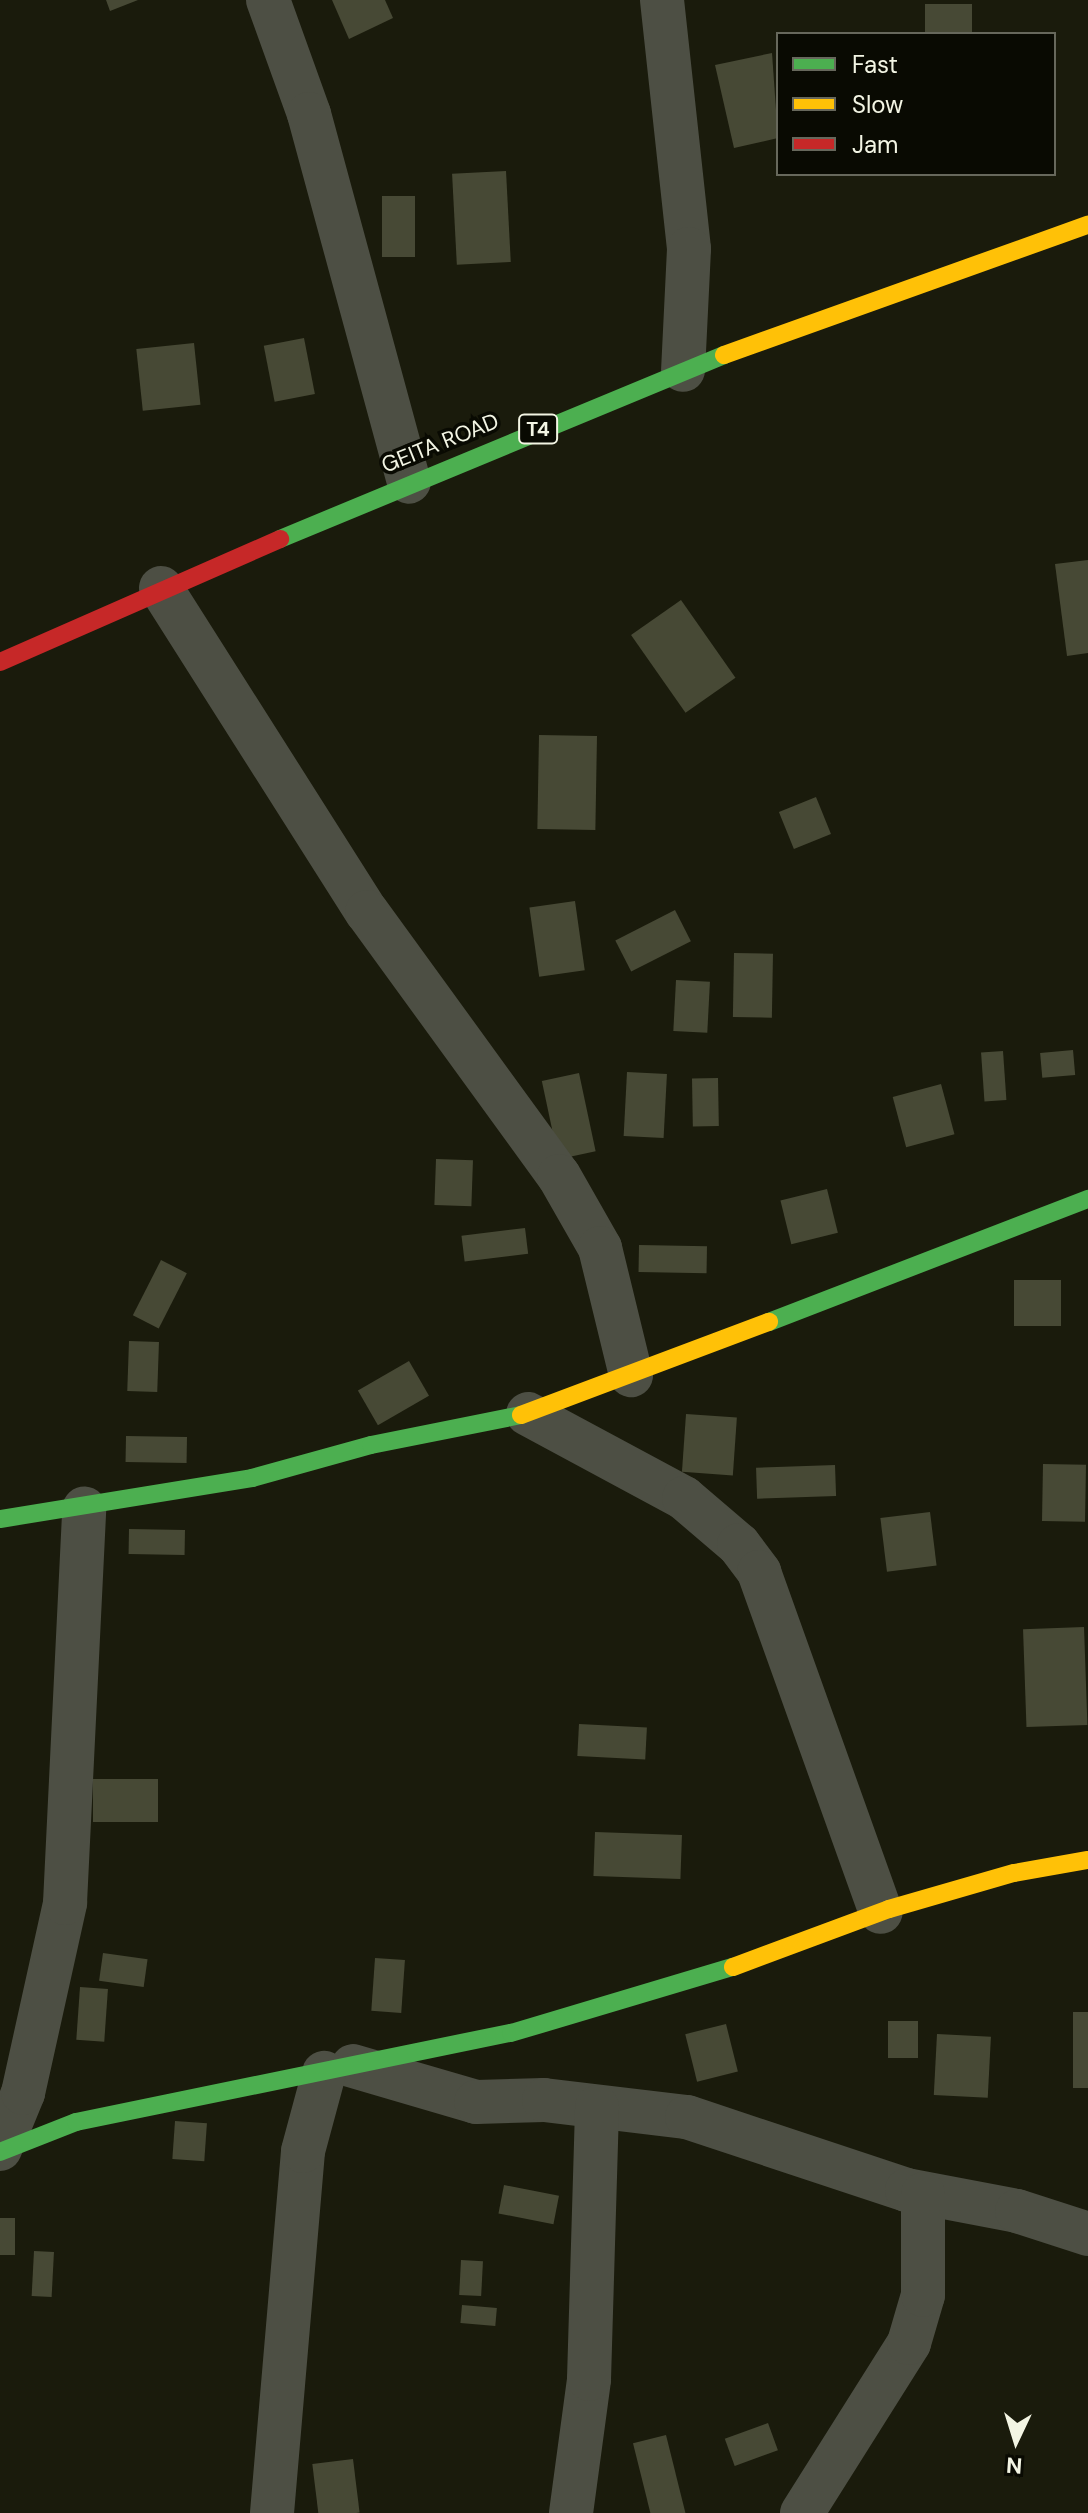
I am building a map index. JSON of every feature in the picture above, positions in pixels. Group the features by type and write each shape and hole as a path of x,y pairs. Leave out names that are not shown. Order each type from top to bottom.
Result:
{"main road":[{"name":"GEITA ROAD","path":"0,662 161,588 683,370 1088,225"},
{"path":"0,1519 84,1508 252,1478 371,1445 528,1414 1088,1199"},
{"path":"0,2150 76,2122 511,2033 702,1979 881,1912 1014,1873 1088,1860"}],"street":[{"path":"268,0 309,114 409,482"},
{"path":"662,0 689,249 683,370"},
{"path":"161,588 367,912 559,1176 600,1248 631,1375"},
{"path":"528,1414 684,1498 739,1545 759,1572 881,1912"},
{"path":"0,2150 23,2093 65,1903 84,1508"},
{"path":"272,2513 303,2151 338,2070 476,2102 597,2107 687,2117 749,2133 923,2194 1017,2211 1088,2234"},
{"path":"571,2513 589,2379 597,2107"},
{"path":"802,2513 909,2343 923,2295 923,2194"}],"building":[{"path":"106,0 138,0 110,11"},
{"path":"332,0 385,0 393,18 349,39"},
{"path":"925,4 972,4 972,32 925,32"},
{"path":"772,53 776,138 734,148 715,65"},
{"path":"506,171 511,262 457,265 452,174"},
{"path":"382,196 415,196 415,257 382,257"},
{"path":"304,338 315,394 275,402 264,346"},
{"path":"194,343 200,405 143,411 136,349"},
{"path":"1088,560 1088,653 1067,656 1055,564"},
{"path":"681,600 735,678 686,713 631,635"},
{"path":"539,735 597,736 595,830 537,829"},
{"path":"816,797 831,834 794,849 779,812"},
{"path":"575,901 585,970 539,977 529,907"},
{"path":"675,910 691,941 631,972 615,940"},
{"path":"734,953 773,954 772,1018 733,1017"},
{"path":"676,980 710,982 707,1033 673,1031"},
{"path":"1073,1050 1075,1075 1042,1078 1040,1053"},
{"path":"1003,1051 1006,1100 984,1101 981,1053"},
{"path":"627,1072 667,1074 664,1138 624,1136"},
{"path":"579,1073 596,1151 558,1159 542,1081"},
{"path":"692,1078 718,1078 719,1126 693,1126"},
{"path":"941,1084 954,1134 906,1147 893,1097"},
{"path":"436,1159 473,1160 471,1206 434,1205"},
{"path":"827,1189 838,1233 791,1244 780,1201"},
{"path":"525,1228 528,1254 465,1262 461,1236"},
{"path":"639,1245 707,1246 707,1273 639,1272"},
{"path":"161,1260 187,1273 159,1328 133,1315"},
{"path":"1014,1280 1061,1280 1061,1326 1014,1326"},
{"path":"129,1341 159,1342 157,1392 127,1391"},
{"path":"409,1361 429,1396 378,1425 358,1390"},
{"path":"686,1414 737,1418 733,1475 682,1472"},
{"path":"126,1436 187,1437 187,1463 126,1462"},
{"path":"1043,1464 1086,1465 1085,1522 1042,1521"},
{"path":"835,1465 836,1496 757,1499 756,1468"},
{"path":"930,1512 937,1566 887,1572 880,1518"},
{"path":"129,1529 185,1530 185,1555 129,1554"},
{"path":"1084,1627 1087,1725 1026,1727 1023,1629"},
{"path":"579,1724 647,1728 645,1760 577,1756"},
{"path":"93,1779 158,1779 158,1822 93,1822"},
{"path":"595,1832 682,1835 680,1879 593,1876"},
{"path":"103,1953 148,1959 144,1987 99,1981"},
{"path":"375,1958 405,1960 401,2013 371,2011"},
{"path":"80,1987 108,1989 104,2042 76,2040"},
{"path":"1073,2012 1088,2012 1088,2088 1073,2088"},
{"path":"888,2021 918,2021 918,2058 888,2058"},
{"path":"726,2024 738,2072 697,2082 685,2034"},
{"path":"937,2034 991,2037 988,2098 934,2095"},
{"path":"175,2121 207,2123 204,2161 172,2159"},
{"path":"504,2185 559,2196 553,2224 498,2213"},
{"path":"0,2218 15,2218 15,2255 0,2255"},
{"path":"34,2251 54,2252 52,2297 32,2296"},
{"path":"461,2260 483,2261 481,2296 459,2295"},
{"path":"462,2305 497,2308 495,2326 460,2323"},
{"path":"768,2423 778,2450 735,2466 725,2439"},
{"path":"666,2435 685,2513 650,2513 633,2443"},
{"path":"353,2459 360,2513 318,2513 312,2464"}],"traffic: fast":[{"path":"280,539 724,355"},
{"path":"769,1322 1088,1199"},
{"path":"0,1519 252,1478 371,1445 521,1415"},
{"path":"0,2152 76,2122 511,2033 733,1967"}],"traffic: slow":[{"path":"724,355 1088,225"},
{"path":"521,1415 769,1322"},
{"path":"733,1967 889,1909 1014,1873 1088,1860"}],"traffic: jam":[{"path":"0,662 280,539"}]}
